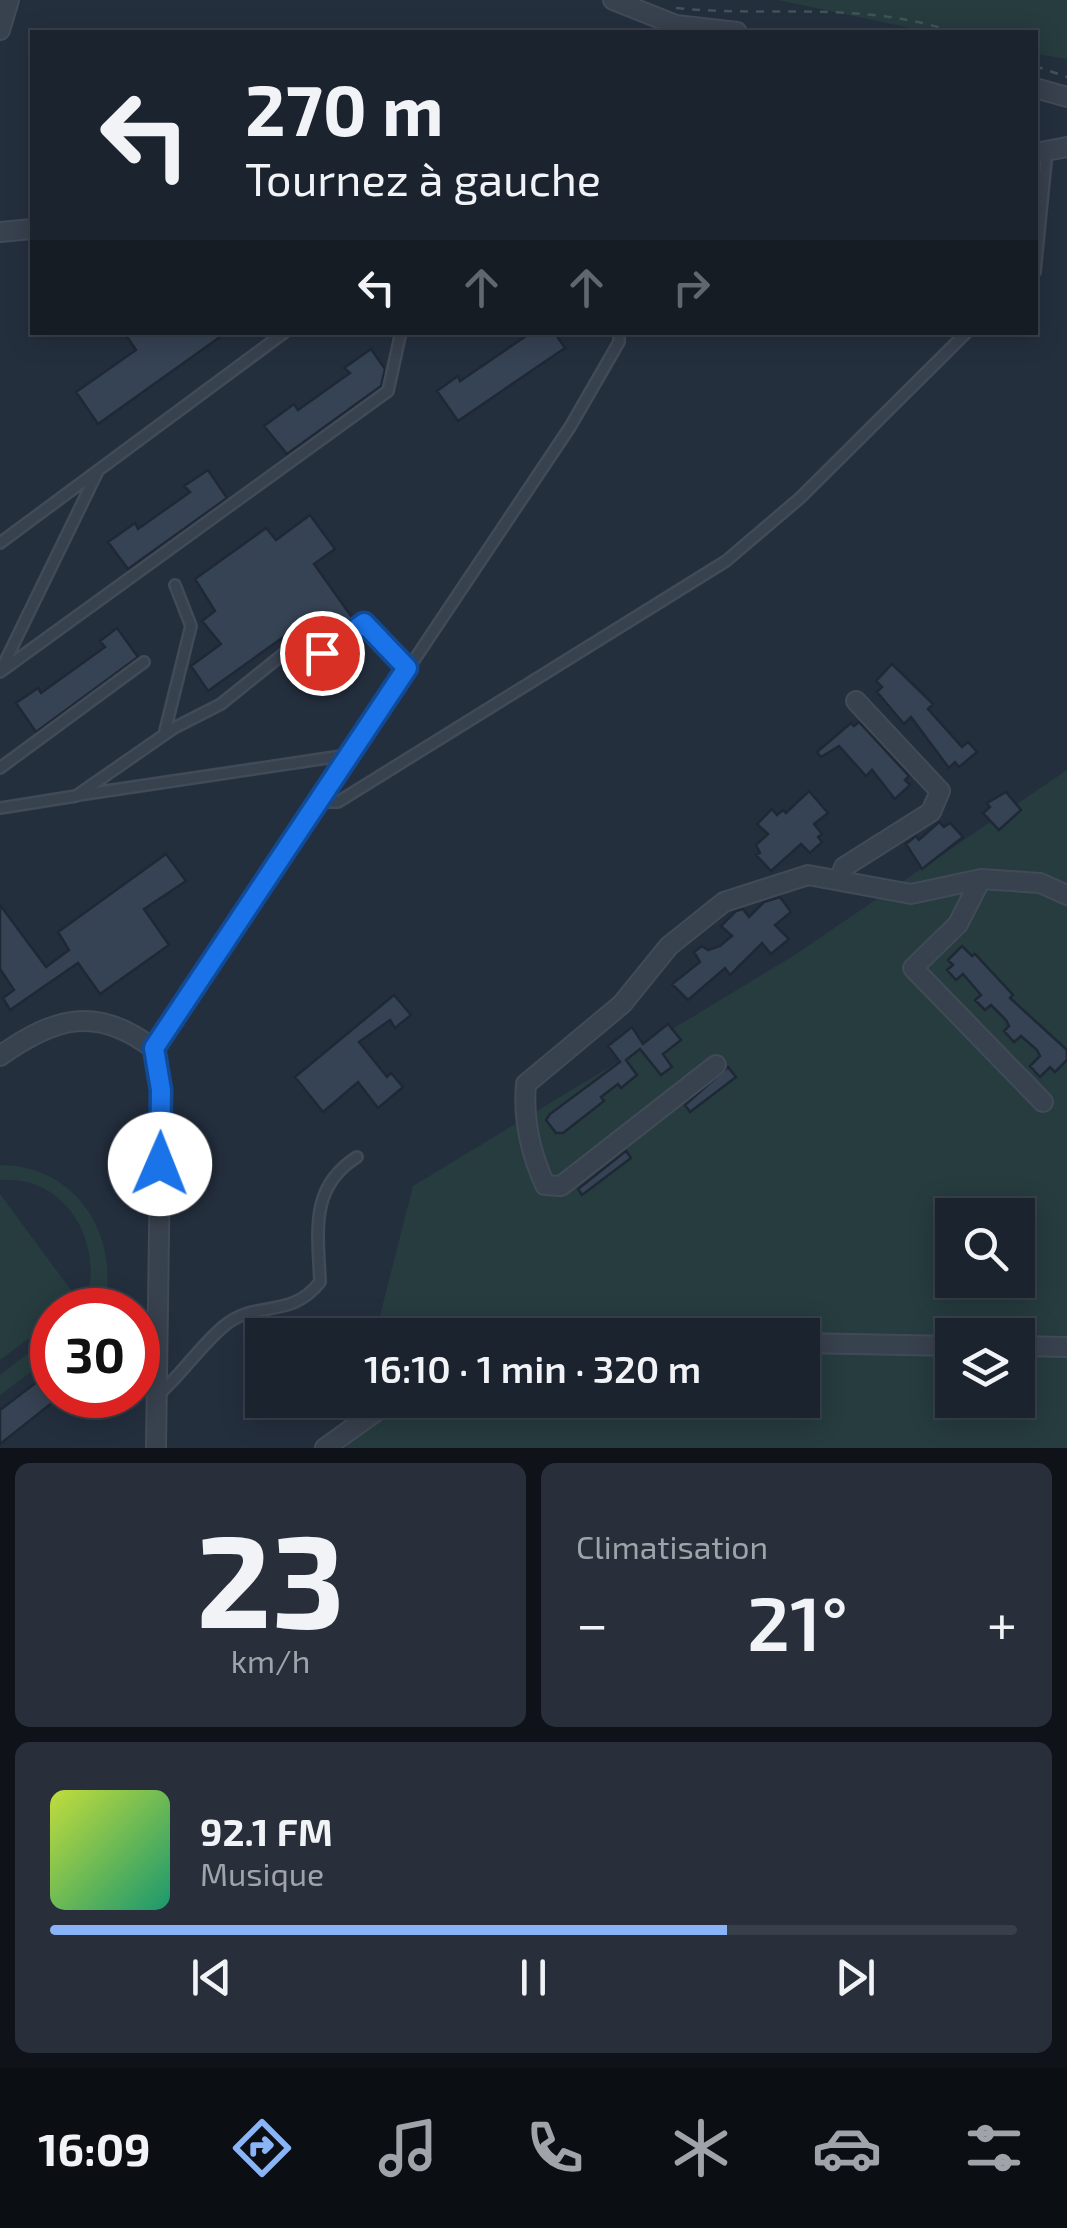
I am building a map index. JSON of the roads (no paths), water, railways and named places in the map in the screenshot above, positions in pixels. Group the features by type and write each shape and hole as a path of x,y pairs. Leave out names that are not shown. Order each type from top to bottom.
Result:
{"street":[{"path":"0,30 9,0"},
{"path":"613,0 676,25 720,30"},
{"path":"1038,89 1067,97"},
{"path":"1041,152 1067,147"},
{"path":"0,232 30,228"},
{"path":"840,880 844,868 931,812 940,792 856,701"},
{"path":"716,1065 561,1186 545,1184 534,1160 524,1102 526,1084 622,1004 669,946 724,902 808,876 911,894 981,879 1040,883 1067,895"},
{"path":"981,879 958,924 912,968 1044,1102"},
{"path":"0,1056 36,1031 86,1018 128,1028 154,1048 161,1090 158,1288"},
{"path":"820,1343 935,1346"},
{"path":"1035,1346 1067,1347"},
{"path":"156,1448 157,1418"},
{"path":"325,1448 367,1418"}],"lane":[{"path":"1038,212 1041,152"},
{"path":"0,543 281,335"},
{"path":"0,672 388,391 400,335"},
{"path":"154,1048 570,427 619,342 618,335"},
{"path":"317,802 338,802 726,561 800,498 964,335"},
{"path":"0,672 98,470"},
{"path":"164,735 191,626 175,585"},
{"path":"76,796 164,735 221,704 308,634 322,653 364,623 407,668"},
{"path":"0,768 144,662"},
{"path":"0,808 348,755"},
{"path":"160,1393 226,1324 250,1312 289,1307 306,1300 320,1282 318,1211 326,1184 339,1169 357,1158"}]}
